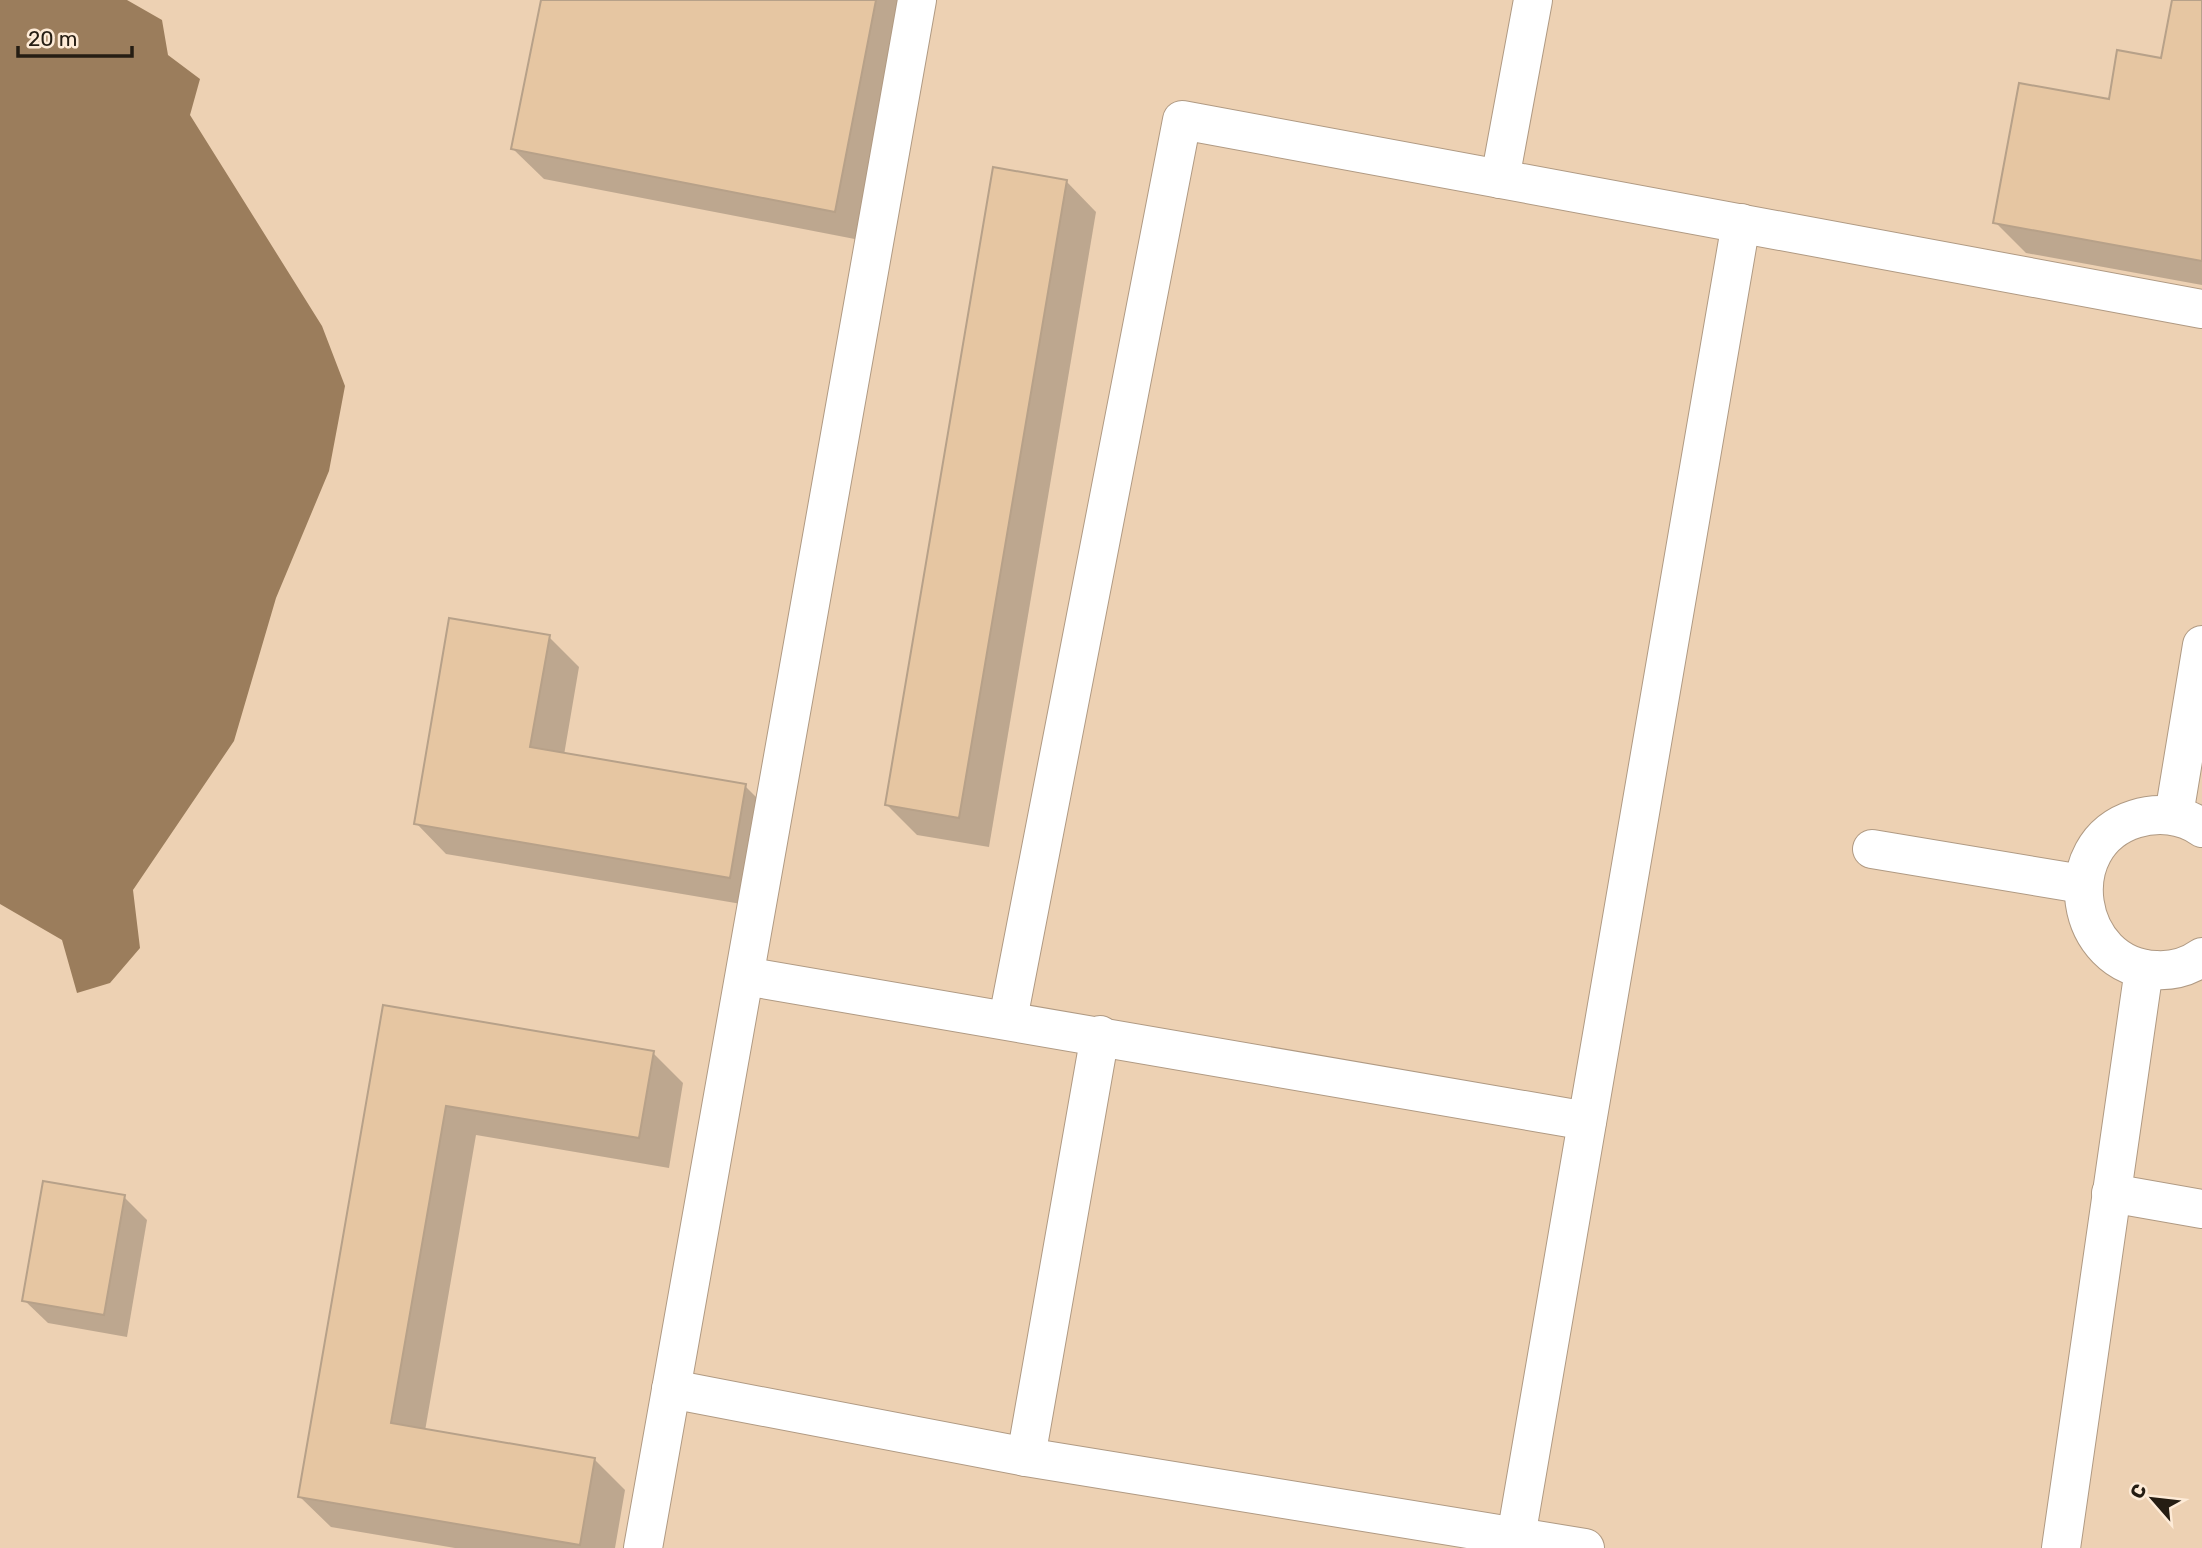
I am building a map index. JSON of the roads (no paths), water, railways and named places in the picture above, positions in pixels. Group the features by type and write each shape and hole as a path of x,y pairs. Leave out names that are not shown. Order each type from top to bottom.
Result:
{"street":[{"path":"643,1548 917,0"},
{"path":"1500,178 1533,0"},
{"path":"1007,1019 1182,120 2202,309"},
{"path":"1516,1537 1741,223"},
{"path":"2202,645 2188,822 2148,815 2124,823 2104,838 2089,859 2082,884 2083,907 2097,938 2123,962 2144,970 2170,971 2202,957"},
{"path":"1872,849 2082,884"},
{"path":"2061,1548 2144,970"},
{"path":"745,976 1100,1035 1587,1121"},
{"path":"1026,1457 1100,1035"},
{"path":"2111,1194 2202,1209"},
{"path":"671,1389 1026,1457 1586,1548"}]}
